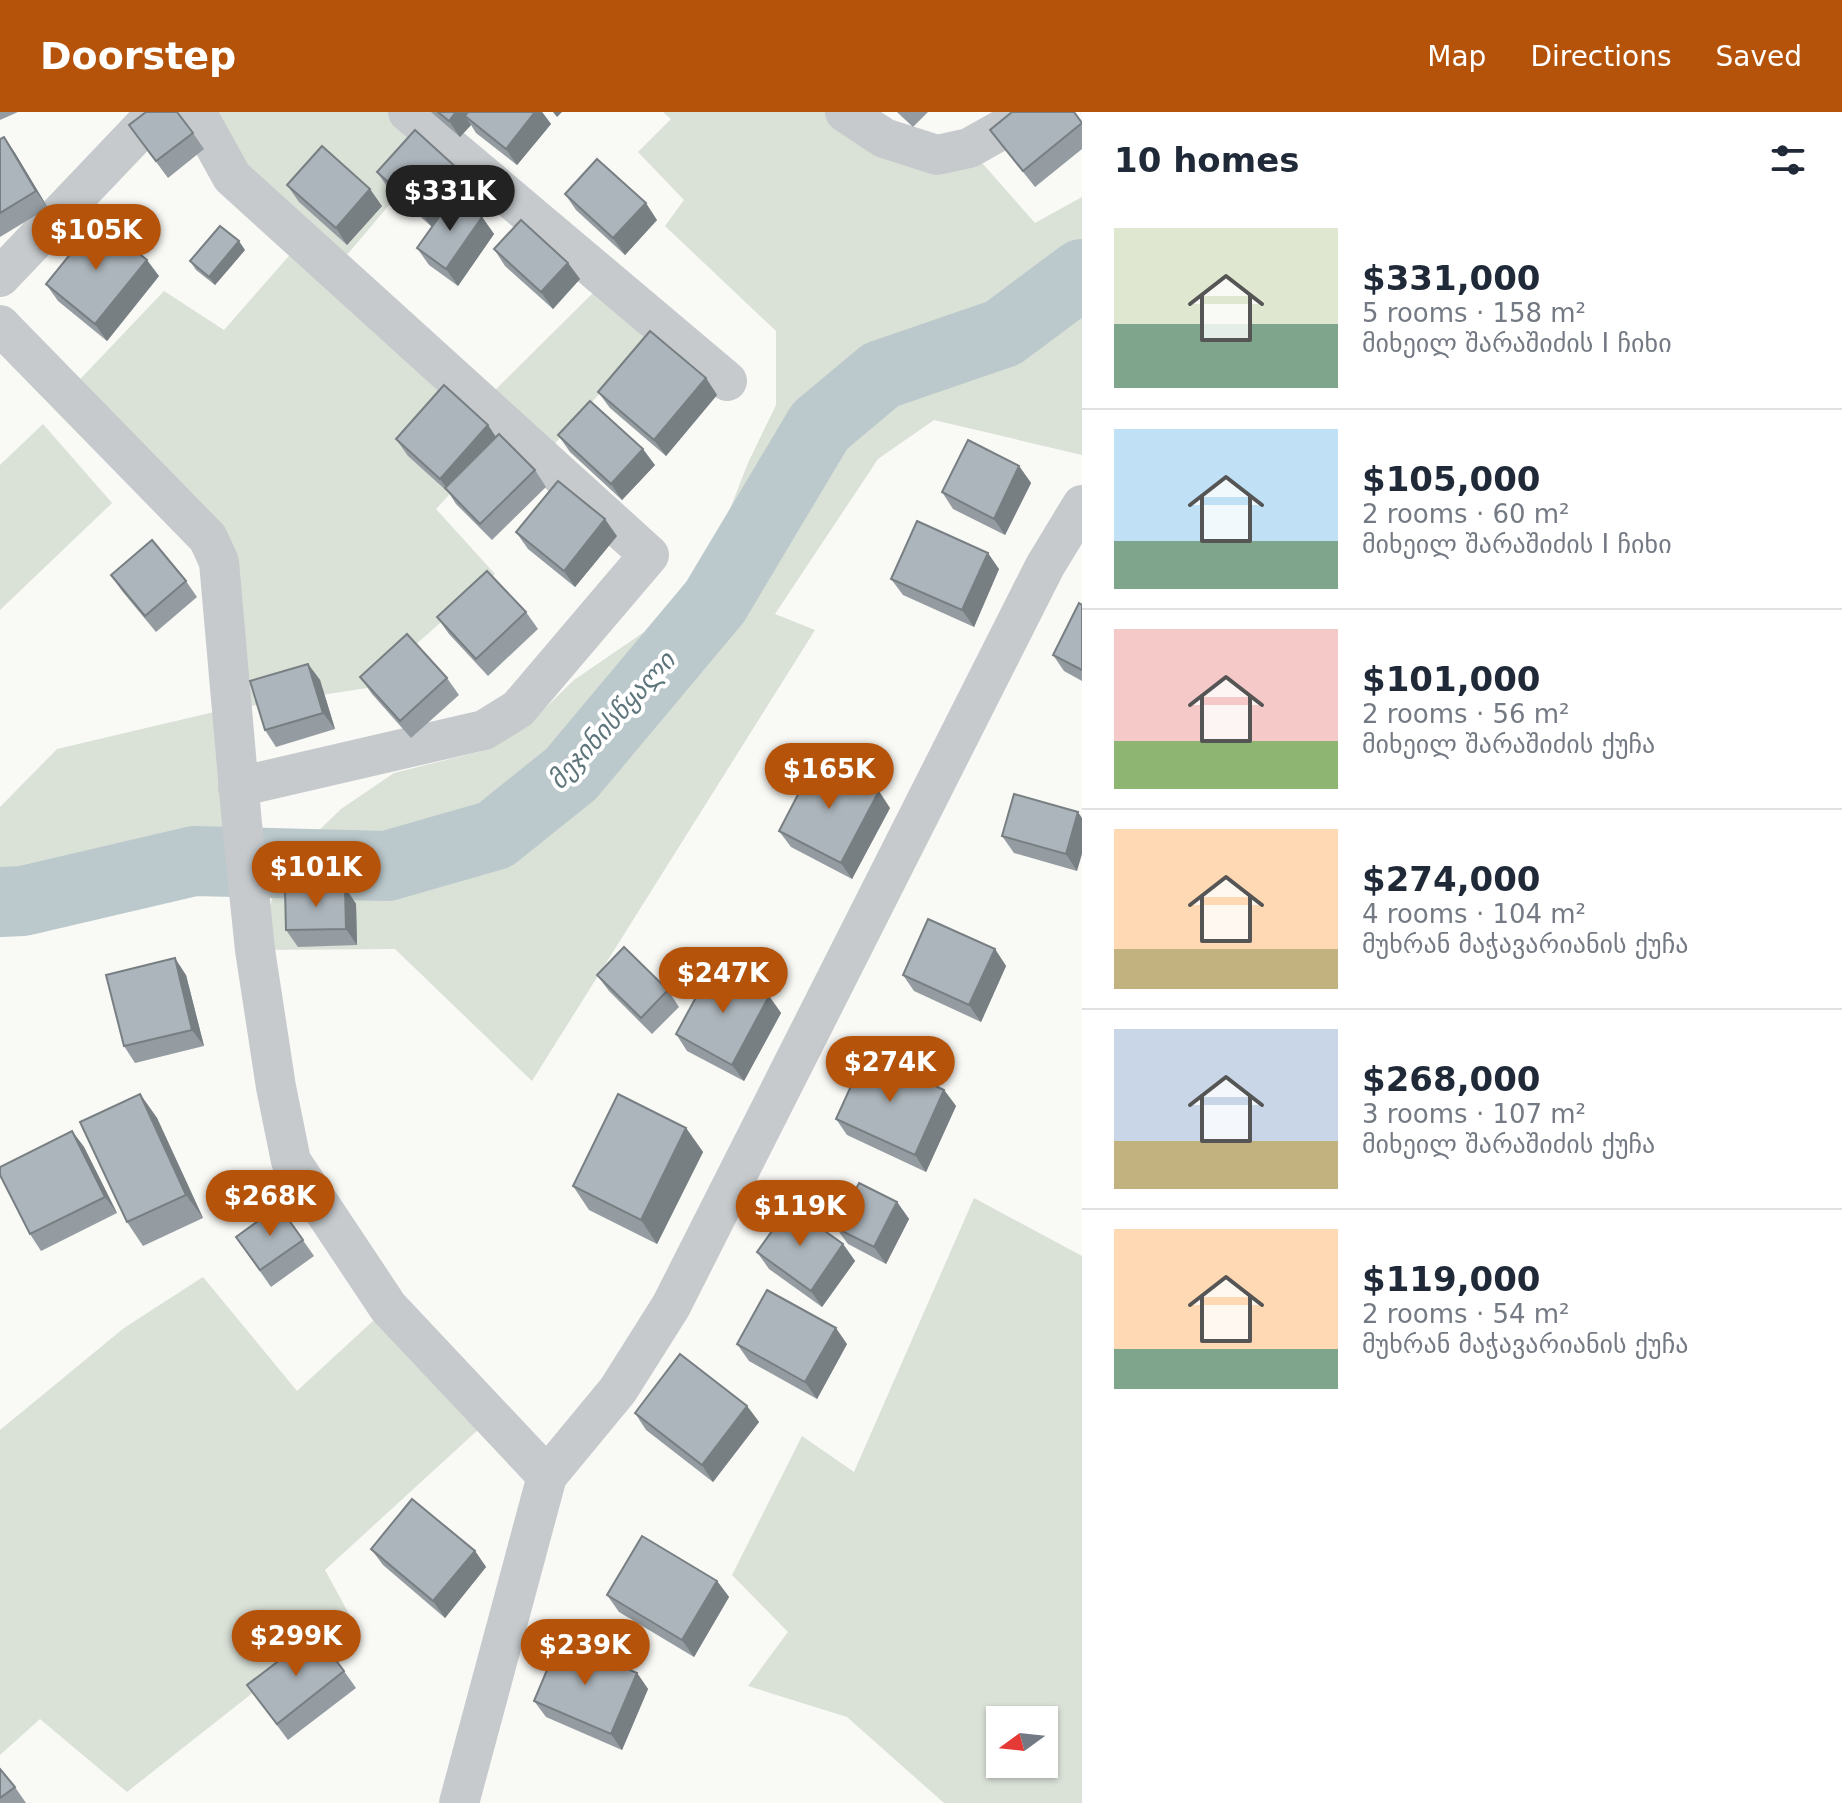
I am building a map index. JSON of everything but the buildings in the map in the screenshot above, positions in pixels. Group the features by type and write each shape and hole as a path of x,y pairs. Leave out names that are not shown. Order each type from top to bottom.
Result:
{"street":[{"path":"0,277 157,112"},
{"path":"196,112 232,177 649,555 518,709 484,730 240,806"},
{"path":"408,112 727,381"},
{"path":"845,112 884,138 937,155 969,148 1029,112"},
{"path":"0,325 208,538 219,562 255,950 291,1161 388,1307 547,1476"},
{"path":"459,1803 547,1476 618,1390 671,1306 1045,566 1082,505"}],"shaded area":[{"path":"196,112 468,112 335,269 482,403 607,279 661,325 542,458 510,429 436,509 495,574 367,688 231,709 242,824 194,861 23,901 0,902 0,807 57,749 231,708 219,562 67,393 164,291 224,330 302,241"},
{"path":"663,112 845,112 969,148 1035,223 1082,197 1082,455 934,420 878,459 775,614 815,630 532,1081 395,949 255,950 284,864 341,809 394,773 486,750 536,717 574,680 666,617 708,565 748,463 776,405 776,331 665,226 684,200 638,152 671,119"},
{"path":"43,424 112,503 0,610 0,465"},
{"path":"974,1198 1082,1256 1082,1803 944,1803 847,1717 748,1686 788,1632 732,1575 802,1436 854,1472"},
{"path":"203,1277 297,1391 388,1307 492,1417 325,1570 350,1616 127,1792 40,1719 0,1755 0,1430 124,1328"}],"waterway":[{"name":"მეჯინისწყალი","path":"0,902 23,901 194,861 387,866 495,835 571,774 715,602 820,426 881,375 1003,333 1082,274"}]}
